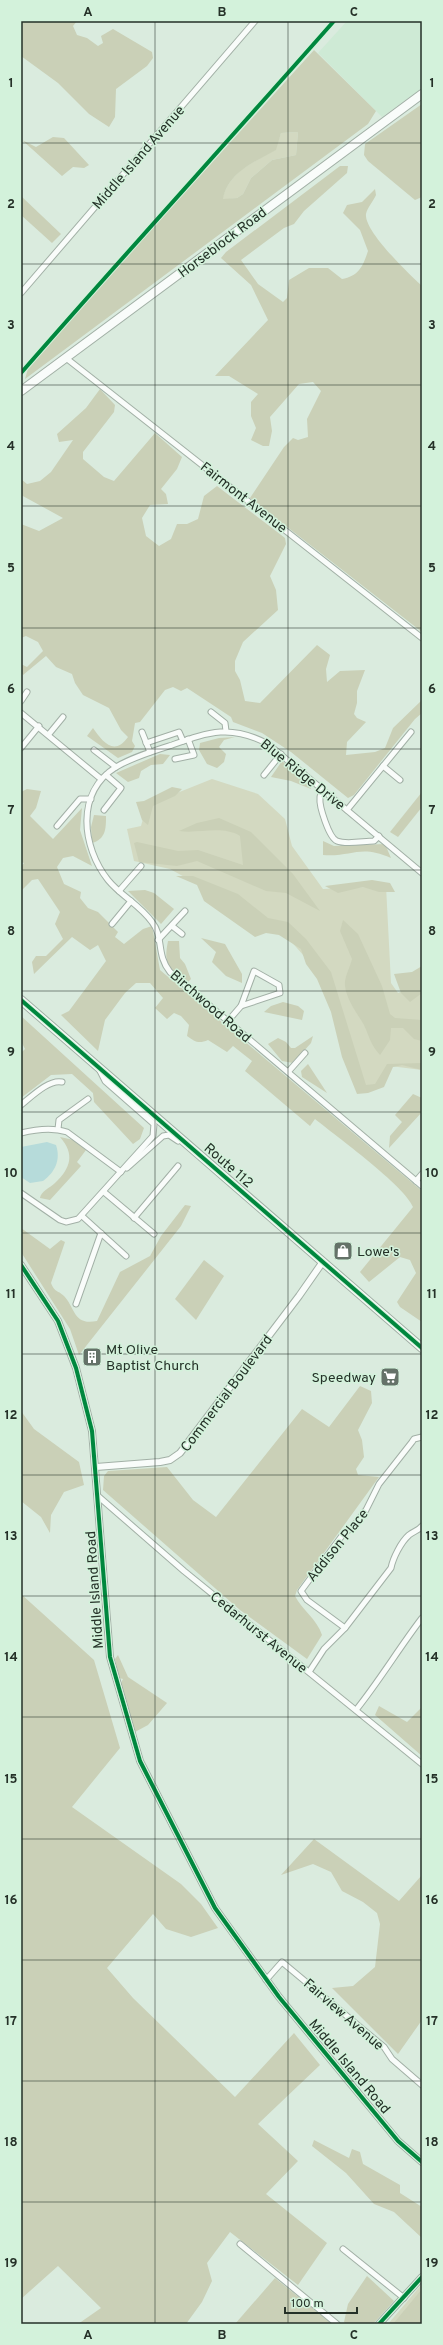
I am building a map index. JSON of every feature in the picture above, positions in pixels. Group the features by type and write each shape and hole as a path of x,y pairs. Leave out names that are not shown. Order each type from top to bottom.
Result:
{"main road":[{"name":"Horseblock Road","path":"21,391 422,94"},
{"name":"Route 112","path":"21,1000 217,1169 322,1263 422,1348"}],"street":[{"name":"Middle Island Avenue","path":"21,293 255,21"},
{"name":"Fairmont Avenue","path":"66,358 422,638"},
{"path":"21,702 28,692"},
{"path":"211,712 225,723 226,731"},
{"path":"21,713 49,734 101,779"},
{"path":"49,734 63,717"},
{"path":"21,748 39,726"},
{"name":"Blue Ridge Drive","path":"101,779 116,767 150,752 213,732 226,731 254,736 281,754 422,873"},
{"path":"142,732 150,752"},
{"path":"146,743 179,732 186,740 194,755 175,759"},
{"path":"347,810 411,732"},
{"path":"94,750 116,767"},
{"path":"264,775 281,754"},
{"path":"383,766 400,780"},
{"path":"104,810 121,788 106,775"},
{"name":"Birchwood Road","path":"101,779 91,799 86,819 90,844 100,867 119,891 153,922 161,959 167,969 422,1186"},
{"path":"323,790 320,794 320,803 330,834 334,839 340,842 374,840 379,836"},
{"path":"57,826 80,799 91,799"},
{"path":"119,891 140,866"},
{"path":"112,924 131,902"},
{"path":"158,940 185,911"},
{"path":"172,926 182,934"},
{"path":"228,1021 241,1006 254,971 280,985 280,993 241,1006"},
{"path":"288,1072 305,1052"},
{"path":"21,1193 54,1217 66,1222 82,1216 153,1136 155,1127 105,1081 99,1068"},
{"path":"21,1105 51,1084 58,1081 62,1082"},
{"path":"58,1129 59,1120 88,1099"},
{"path":"21,1127 22,1133 42,1129 58,1129 67,1132 121,1172"},
{"path":"121,1172 140,1158 157,1139 169,1136 177,1140 212,1169 217,1169"},
{"path":"134,1218 178,1166"},
{"path":"416,1181 422,1174"},
{"path":"104,1192 154,1234"},
{"path":"82,1216 126,1256"},
{"path":"76,1304 101,1233"},
{"name":"Commercial Boulevard","path":"96,1467 160,1462 170,1460 180,1453 300,1296 322,1263"},
{"name":"Middle Island Road","path":"21,1265 58,1321 76,1368 92,1431 99,1497 110,1657 140,1761 215,1908 266,1980 398,2141 422,2162"},
{"name":"Addison Place","path":"345,1628 307,1600 302,1591 344,1532 353,1527 366,1510 380,1484 414,1439 422,1437"},
{"name":"Cedarhurst Avenue","path":"99,1497 184,1571 422,1764"},
{"path":"309,1672 324,1649 345,1628 391,1568 394,1557 410,1534 418,1531 422,1526"},
{"path":"356,1710 385,1673 394,1657 422,1618"},
{"name":"Fairview Avenue","path":"266,1980 282,1962 384,2047 392,2059 422,2085"},
{"path":"240,2244 338,2324"},
{"path":"343,2249 404,2298"},
{"path":"379,2324 422,2278"}],"shaded area":[{"path":"21,21 77,21 73,26 77,35 87,38 98,46 103,43 101,36 113,29 152,52 153,58 147,66 116,89 115,117 109,127 89,114 58,83 21,56"},
{"path":"347,21 422,21 422,88 382,117 318,53"},
{"path":"314,50 376,111 368,124 25,379 29,365","holes":["298,132 296,155 272,160 251,178 243,194 237,198 223,199 230,182 236,175 243,169 276,150 281,133"]},
{"path":"422,104 422,197 415,200 368,161 364,155 365,144"},
{"path":"298,132 296,155 272,160 251,178 243,194 237,198 222,200 225,190 230,182 242,169 275,150 281,133"},
{"path":"53,137 64,138 89,165 84,168 73,167 62,176 22,140 36,147"},
{"path":"340,166 348,166 347,173 304,211 294,224 284,228 241,260 258,284 283,302 287,298 289,280 309,268 328,268 342,279 348,278 360,270 368,251 360,230 343,213 347,205 362,202 375,189 376,195 366,214 367,221 372,231 388,252 422,286 422,632 250,498 284,447 293,438 298,440 308,437 307,419 321,391 313,382 299,384 270,417 272,431 269,446 263,446 251,440 256,428 251,416 251,402 258,394 229,376 215,376 268,320 251,285 221,258 226,252"},
{"path":"21,196 61,234 52,243 21,215"},
{"path":"100,389 115,405 114,412 83,452 83,459 104,477 114,481 155,433 182,457 177,469 161,489 166,494 168,504 150,505 142,518 146,536 159,546 171,539 177,524 187,524 198,519 204,496 217,486 285,538 286,544 270,576 276,590 278,610 243,642 235,661 235,671 240,680 245,701 260,703 317,645 330,655 326,669 327,682 340,671 365,670 357,691 357,703 354,714 357,718 366,722 347,742 346,755 375,752 385,748 393,728 422,700 422,713 415,719 354,795 348,798 291,752 262,733 233,722 231,717 187,688 181,691 173,687 165,690 140,722 135,723 132,741 135,746 132,752 118,758 87,736 93,728 104,742 113,746 118,746 123,743 128,737 121,730 109,708 83,695 75,683 72,674 56,667 46,656 23,675 21,672 21,664 27,667 43,651 38,642 26,636 21,638 21,524 39,531 63,518 21,495 21,479 27,484 40,481 51,472 73,440 59,442 57,434 86,408"},
{"path":"235,737 224,740 219,747 226,754 224,762 217,768 207,764 199,750 200,743 219,738"},
{"path":"160,754 170,755 163,764 151,765 141,771 139,778 128,782 116,773"},
{"path":"282,761 309,785 311,789 291,781 271,777"},
{"path":"212,779 258,794 285,819 292,846 323,889 386,886 391,983 398,993 422,983 422,1070 390,1066 378,1086 362,1088 319,973 281,930 170,869 134,861 127,829 141,826 147,805"},
{"path":"172,787 182,789 175,796 153,806 148,825 142,820 136,802 144,801"},
{"path":"27,789 41,791 36,808 30,816 53,839 82,808 80,830 92,866 73,856 63,858 57,867 64,884 81,892 80,898 88,908 98,912 118,932 115,937 124,944 143,929 152,926 160,970 422,1191 422,1322 400,1307 397,1302 416,1273 410,1260 400,1257 369,1282 360,1272 413,1207 407,1198 384,1174 315,1119 310,1126 245,1071 252,1061 233,1046 227,1052 208,1040 197,1042 192,1040 187,1036 189,1025 181,1016 174,1013 167,1019 155,1008 163,998 150,983 136,983 125,993 105,1020 98,1051 61,1015 69,1011 106,961 98,945 90,950 72,937 34,974 32,962 36,956 46,956 63,939 55,924 60,912 38,879 32,880 21,891 21,867 24,863 21,862 21,792"},
{"path":"422,792 422,807 398,837 390,832"},
{"path":"94,815 106,816 106,825 103,836 92,843 91,827"},
{"path":"219,818 251,832 293,874 320,911 286,893 266,891 197,861 177,866 139,862 134,843 137,842 178,851 198,850 243,865 240,836 218,830 187,832 179,831 197,823"},
{"path":"323,841 334,846 385,844 391,858 364,851 323,855"},
{"path":"176,876 193,876 238,894 268,918 288,922 306,939 331,972 366,1085 375,1084 387,1064 422,1063 422,1070 402,1065 393,1067 384,1087 368,1093 357,1094 342,1057 331,1012 317,979 306,964 301,949 279,935 266,933 255,937 204,901 197,885"},
{"path":"372,880 390,883 395,892 379,892 363,887 338,893 325,886"},
{"path":"145,890 154,893 174,909 161,924 128,891"},
{"path":"343,920 358,934 382,986 390,1014 395,1018 422,1020 422,1041 414,1039 403,1028 391,1028 390,1040 380,1055 374,1048 364,1025 350,1002 346,991 345,979 352,959 340,931"},
{"path":"201,938 225,944 242,974 242,983 226,976 212,962 216,952"},
{"path":"168,941 179,941 180,958 185,964 191,979 187,983 169,966 166,956"},
{"path":"422,966 422,993 410,1002 401,993 394,974 412,972"},
{"path":"283,1002 298,1006 304,1011 302,1020 264,1012 271,1006"},
{"path":"21,1016 144,1128 140,1139 133,1144 94,1102 93,1093 72,1074 51,1075 21,1098 21,1053 25,1049 21,1041"},
{"path":"313,1036 311,1043 293,1063 282,1061 268,1044 278,1038 286,1042 291,1048 295,1048"},
{"path":"308,1064 327,1093 302,1077 301,1071"},
{"path":"413,1094 422,1098 422,1112 389,1148 390,1136 402,1122 395,1115"},
{"path":"60,1137 74,1140 86,1150 77,1162 81,1166 50,1200 40,1198 44,1191 53,1185 65,1172 68,1166 68,1149"},
{"path":"185,1205 191,1206 181,1226 79,1355 70,1329 21,1252 21,1228 50,1249 61,1240 65,1242 51,1283 52,1286 68,1300 79,1318 83,1321 89,1322 97,1321 120,1272 150,1256 161,1236"},
{"path":"204,1260 224,1276 196,1320 175,1299"},
{"path":"360,1386 371,1391 372,1403 358,1430 362,1440 364,1457 356,1469 358,1475 379,1477 297,1590 295,1596 301,1606 317,1624 322,1635 307,1659 240,1610 103,1490 104,1476 108,1471 167,1467 193,1500 216,1517 302,1409 329,1427"},
{"path":"21,1411 34,1429 79,1462 84,1485 64,1492 51,1515 50,1533 41,1517 21,1501"},
{"path":"21,1594 94,1660 120,1748 72,1807 181,1884 201,1904 218,1928 191,1937 166,1929 153,1914 107,1968 133,1998 235,2097 294,2033 320,2065 258,2124 298,2161 266,2194 327,2243 298,2285 230,2232 207,2263 212,2281 202,2302 186,2324 78,2324 101,2308 58,2266 21,2299"},
{"path":"118,1655 128,1677 167,1703 148,1725 135,1732 121,1683 123,1679 119,1678 115,1659"},
{"path":"379,1706 407,1722 422,1707 422,1756 375,1715"},
{"path":"314,1839 399,1901 422,1875 422,2020 398,2054 332,1988 353,1986 375,1967 380,1924 377,1913 363,1902 342,1891 331,1872 313,1864 281,1875"},
{"path":"314,2140 349,2158 352,2149 360,2152 363,2164 400,2185 400,2193 422,2207 422,2238 394,2212 374,2204 346,2173 312,2146"},
{"path":"367,2276 394,2301 373,2324 346,2324 344,2322 348,2304"},
{"path":"275,2278 332,2324 235,2324"},
{"path":"422,2284 422,2324 388,2324"},
{"path":"422,2289 422,2324 393,2324"}],"water":[{"path":"47,1142 56,1145 58,1156 54,1170 43,1181 30,1183 21,1177 21,1147"}],"cycle path":[{"path":"21,373 334,21"},
{"path":"21,1000 422,1348"},
{"path":"21,1265 58,1321 76,1368 92,1431 110,1657 140,1761 215,1908 279,1997 398,2141 422,2162"},
{"path":"379,2324 422,2277"}],"place":[{"name":"Lowe's","path":"343,1251"},
{"name":"Mt Olive Baptist Church","path":"92,1357"},
{"name":"Speedway","path":"390,1377"}]}
